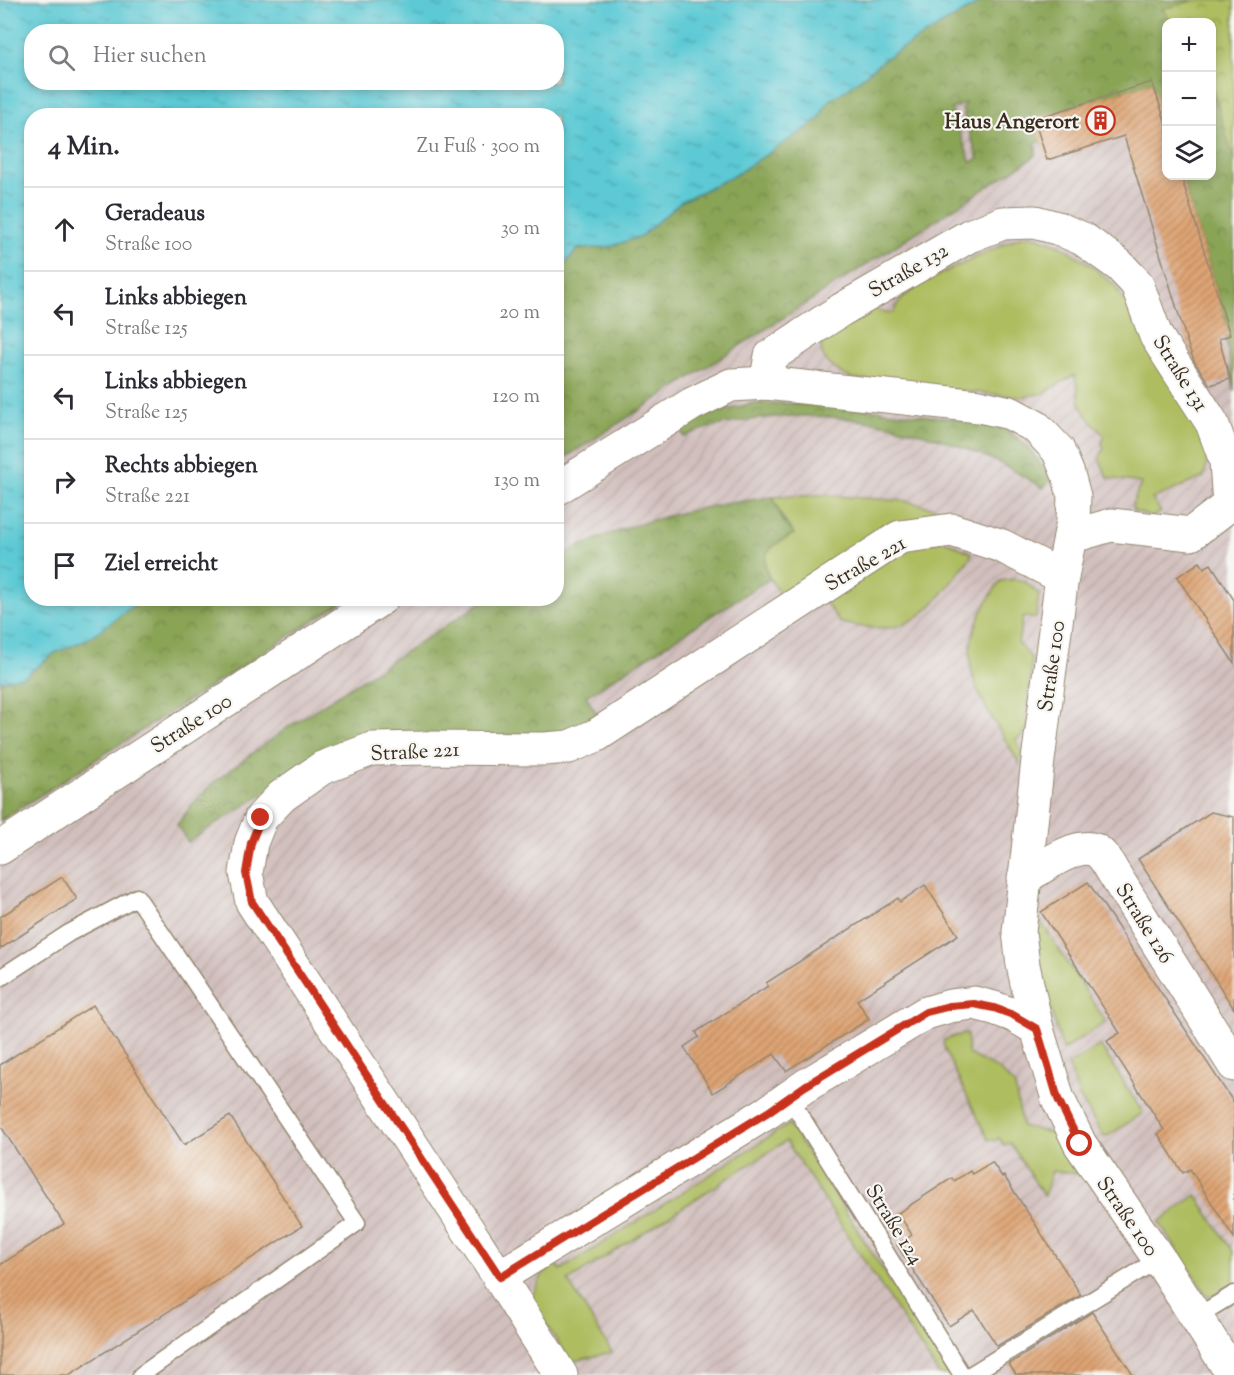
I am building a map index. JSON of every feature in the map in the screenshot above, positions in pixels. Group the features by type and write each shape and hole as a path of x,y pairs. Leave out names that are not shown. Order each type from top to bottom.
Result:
{"street":[{"name":"Straße 132","path":"766,383 771,356 841,310 969,236 1003,223 1035,222 1083,239"},
{"name":"Straße 131","path":"1070,537 1111,525 1191,534 1229,505 1226,461 1212,423 1156,336 1137,284 1119,265 1083,239"},
{"name":"Straße 100","path":"564,484 692,404 730,385 766,383 946,401 1010,413 1036,427 1058,450 1074,496 1024,878 1019,932 1023,965 1037,1029 1058,1099 1080,1144 1159,1259 1233,1375"},
{"name":"Straße 221","path":"561,1375 500,1277 252,902 246,873 251,843 261,818 282,796 322,768 372,749 544,749 569,747 597,735 900,537 952,530 1002,546 1062,577"},
{"name":"Straße 100","path":"0,848 370,606"},
{"name":"Straße 126","path":"1024,878 1062,856 1081,849 1094,850 1113,872 1234,1065"},
{"path":"500,1277 926,1012 950,1006 974,1004 1013,1015 1037,1029"}],"lane":[{"path":"0,978 69,933 137,897 357,1223 141,1375"},
{"name":"Straße 124","path":"789,1097 962,1375"},
{"path":"970,1375 1159,1259"},
{"path":"1196,1317 1234,1294"}],"shaded area":[{"path":"1162,24 1162,180 1216,180 1216,173 1234,161 1234,1375 0,1375 0,778 275,606 564,606 564,407 951,109"}],"green space":[{"path":"984,0 1224,0 1234,99 1234,391 1226,337 1230,335 1182,180 1216,180 1216,18 1162,18 1162,113 1152,82 1035,119 1042,141 1035,143 1036,154 1031,159 564,459 564,264 578,249 610,247 641,236 682,201 735,175 820,118 831,99 846,90 887,57","holes":["965,103 962,109 978,159 971,163 951,109"]},
{"path":"1195,0 1234,0 1234,161 1216,100 1216,18 1169,18 1162,9"},
{"path":"1031,235 1060,245 1091,265 1115,286 1170,375 1209,452 1204,477 1152,499 1161,512 1152,517 1134,511 1132,505 1141,483 1108,478 1099,458 1104,449 1102,443 1104,435 1081,407 1074,375 1044,393 1021,397 853,379 834,368 824,357 822,345 826,338 868,305 880,311 893,313 899,302 919,284 1019,237"},
{"path":"754,403 823,404 991,423 1011,433 1027,446 1051,481 1043,488 991,459 937,438 851,419 793,416 764,418 713,427 684,437 680,428 697,417"},
{"path":"823,495 906,501 959,514 959,517 933,516 908,521 783,598 767,572 765,558 772,546 793,534 773,497"},
{"path":"773,497 782,519 794,534 779,542 766,555 769,579 586,696 599,718 578,731 336,747 188,842 177,825 192,804 214,782 288,727 476,606 564,606 564,554 635,525 717,505"},
{"path":"943,540 972,553 935,602 913,620 886,628 840,623 824,600 904,548"},
{"path":"1014,579 1024,581 1039,594 1036,618 1023,617 1018,643 1032,659 1027,728 1016,740 1022,752 1019,763 979,694 972,675 970,655 973,633 983,609 1000,581"},
{"path":"133,606 336,606 0,821 0,681 25,676 55,653 101,630"},
{"path":"1039,919 1106,1022 1063,1050 1041,969"},
{"path":"967,1034 968,1054 998,1069 1015,1086 1022,1126 1055,1134 1079,1173 1052,1171 1044,1196 1010,1143 1004,1145 999,1138 995,1141 988,1139 948,1057 943,1044 944,1040"},
{"path":"1100,1045 1143,1113 1104,1137 1079,1096 1068,1065"},
{"path":"789,1124 951,1375 939,1375 786,1141 568,1281 612,1352 571,1362 530,1300 543,1274 555,1263 561,1270"},
{"path":"1196,1195 1234,1253 1234,1282 1211,1296 1207,1296 1159,1222"}],"water":[{"path":"0,0 984,0 887,57 846,90 831,99 820,118 807,128 735,175 682,201 641,236 610,247 578,249 564,264 564,108 24,108 24,606 133,606 85,640 55,653 25,676 0,681"}],"building":[{"path":"1152,82 1162,111 1162,180 1182,180 1230,335 1219,339 1230,379 1210,385 1194,361 1124,136 1047,160 1034,119"},
{"path":"1200,562 1204,568 1211,564 1234,600 1234,663 1177,577"},
{"path":"1211,812 1234,817 1234,1009 1138,859"},
{"path":"62,877 77,899 0,949 0,917"},
{"path":"1088,882 1234,1103 1234,1238 1190,1169 1183,1173 1158,1134 1164,1130 1107,1041 1120,1033 1041,912"},
{"path":"925,885 958,935 857,1000 869,1019 786,1071 774,1054 713,1093 684,1047 699,1037 696,1032 768,986 766,983 898,898 900,902"},
{"path":"93,1005 184,1145 230,1116 302,1226 69,1375 0,1375 0,1265 64,1224 0,1125 0,1065"},
{"path":"992,1162 1002,1177 1004,1176 1081,1295 997,1346 974,1310 949,1326 897,1245 912,1235 898,1213 952,1178 954,1181 970,1171 972,1174"},
{"path":"1092,1312 1133,1375 1016,1375 1009,1364"}],"place":[{"name":"Haus Angerort","path":"1100,121"}],"route":[{"path":"261,818 251,843 246,873 252,902 500,1277 926,1012 950,1006 974,1004 994,1008 1013,1015 1037,1029 1058,1099 1080,1144"}]}
